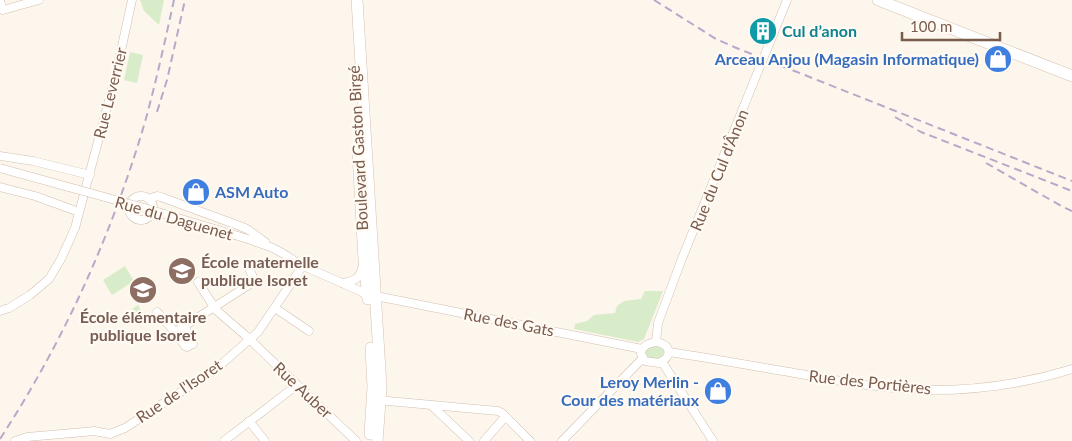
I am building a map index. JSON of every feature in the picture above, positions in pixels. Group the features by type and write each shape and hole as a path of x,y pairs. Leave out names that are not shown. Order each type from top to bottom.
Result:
{"main road":[{"name":"Boulevard Gaston Birgé","path":"350,0 364,260 371,296"},
{"name":"Boulevard Gaston Birgé","path":"357,0 371,296 381,387 376,400 370,441"},
{"path":"878,0 1072,76"},
{"name":"Boulevard Gaston Birgé","path":"376,400 377,441"}],"street":[{"path":"0,1 3,10 19,3 39,0"},
{"name":"Rue Leverrier","path":"0,311 9,308 30,295 49,279 61,259 75,228 116,74 132,0"},
{"name":"Rue du Cul d'Ânon","path":"656,342 658,323 681,261 787,0"},
{"path":"0,156 33,160 90,174"},
{"name":"Rue du Daguenet","path":"0,168 248,239 273,248 301,266 371,296"},
{"path":"0,187 35,196 80,212"},
{"path":"149,198 161,197 240,226 273,248"},
{"path":"342,283 352,281 360,276 364,260"},
{"name":"Rue de l'Isoret","path":"15,441 27,437 94,431 112,438 224,362 250,340 275,308 301,266"},
{"path":"175,332 255,281 250,271"},
{"name":"Rue Auber","path":"198,282 214,308 356,441"},
{"name":"Rue des Gats","path":"371,296 642,349"},
{"path":"275,308 309,330"},
{"path":"157,312 185,346 188,347 194,341 184,326"},
{"path":"656,342 664,344 668,349 666,358 659,363 648,362 641,354 642,349 647,344 656,342"},
{"name":"Rue des Portières","path":"668,352 857,384 913,389 985,387 1031,380 1072,370"},
{"path":"562,441 643,358"},
{"path":"662,362 713,441"},
{"path":"224,441 297,385"},
{"path":"376,400 498,411 530,441"},
{"path":"431,405 469,441"},
{"path":"484,441 506,417"},
{"path":"249,421 265,441"}],"green space":[{"path":"140,0 164,0 159,25 144,11"},
{"path":"130,52 143,55 137,83 124,80"},
{"path":"125,266 134,281 112,295 103,280"},
{"path":"645,291 663,291 644,339 638,342 574,329 575,324 587,321 594,315 615,313 617,306 624,301 641,299"},
{"path":"138,305 143,314 129,323 123,315"},
{"path":"657,346 663,349 662,357 648,357 646,354 647,348"}],"railway":[{"path":"0,439 45,364 84,286 101,246 132,164 145,122 174,0"},
{"path":"157,112 167,80 185,0"},
{"path":"654,0 716,39 734,47 1072,181"},
{"path":"895,117 921,132 1072,191"},
{"path":"986,163 1072,211"}],"place":[{"name":"Cul d’anon","path":"763,31"},
{"name":"Arceau Anjou (Magasin Informatique)","path":"998,59"},
{"name":"ASM Auto","path":"196,192"},
{"name":"École maternelle publique Isoret","path":"182,271"},
{"name":"École élémentaire publique Isoret","path":"143,290"},
{"name":"Leroy Merlin - Cour des matériaux","path":"718,391"}]}
